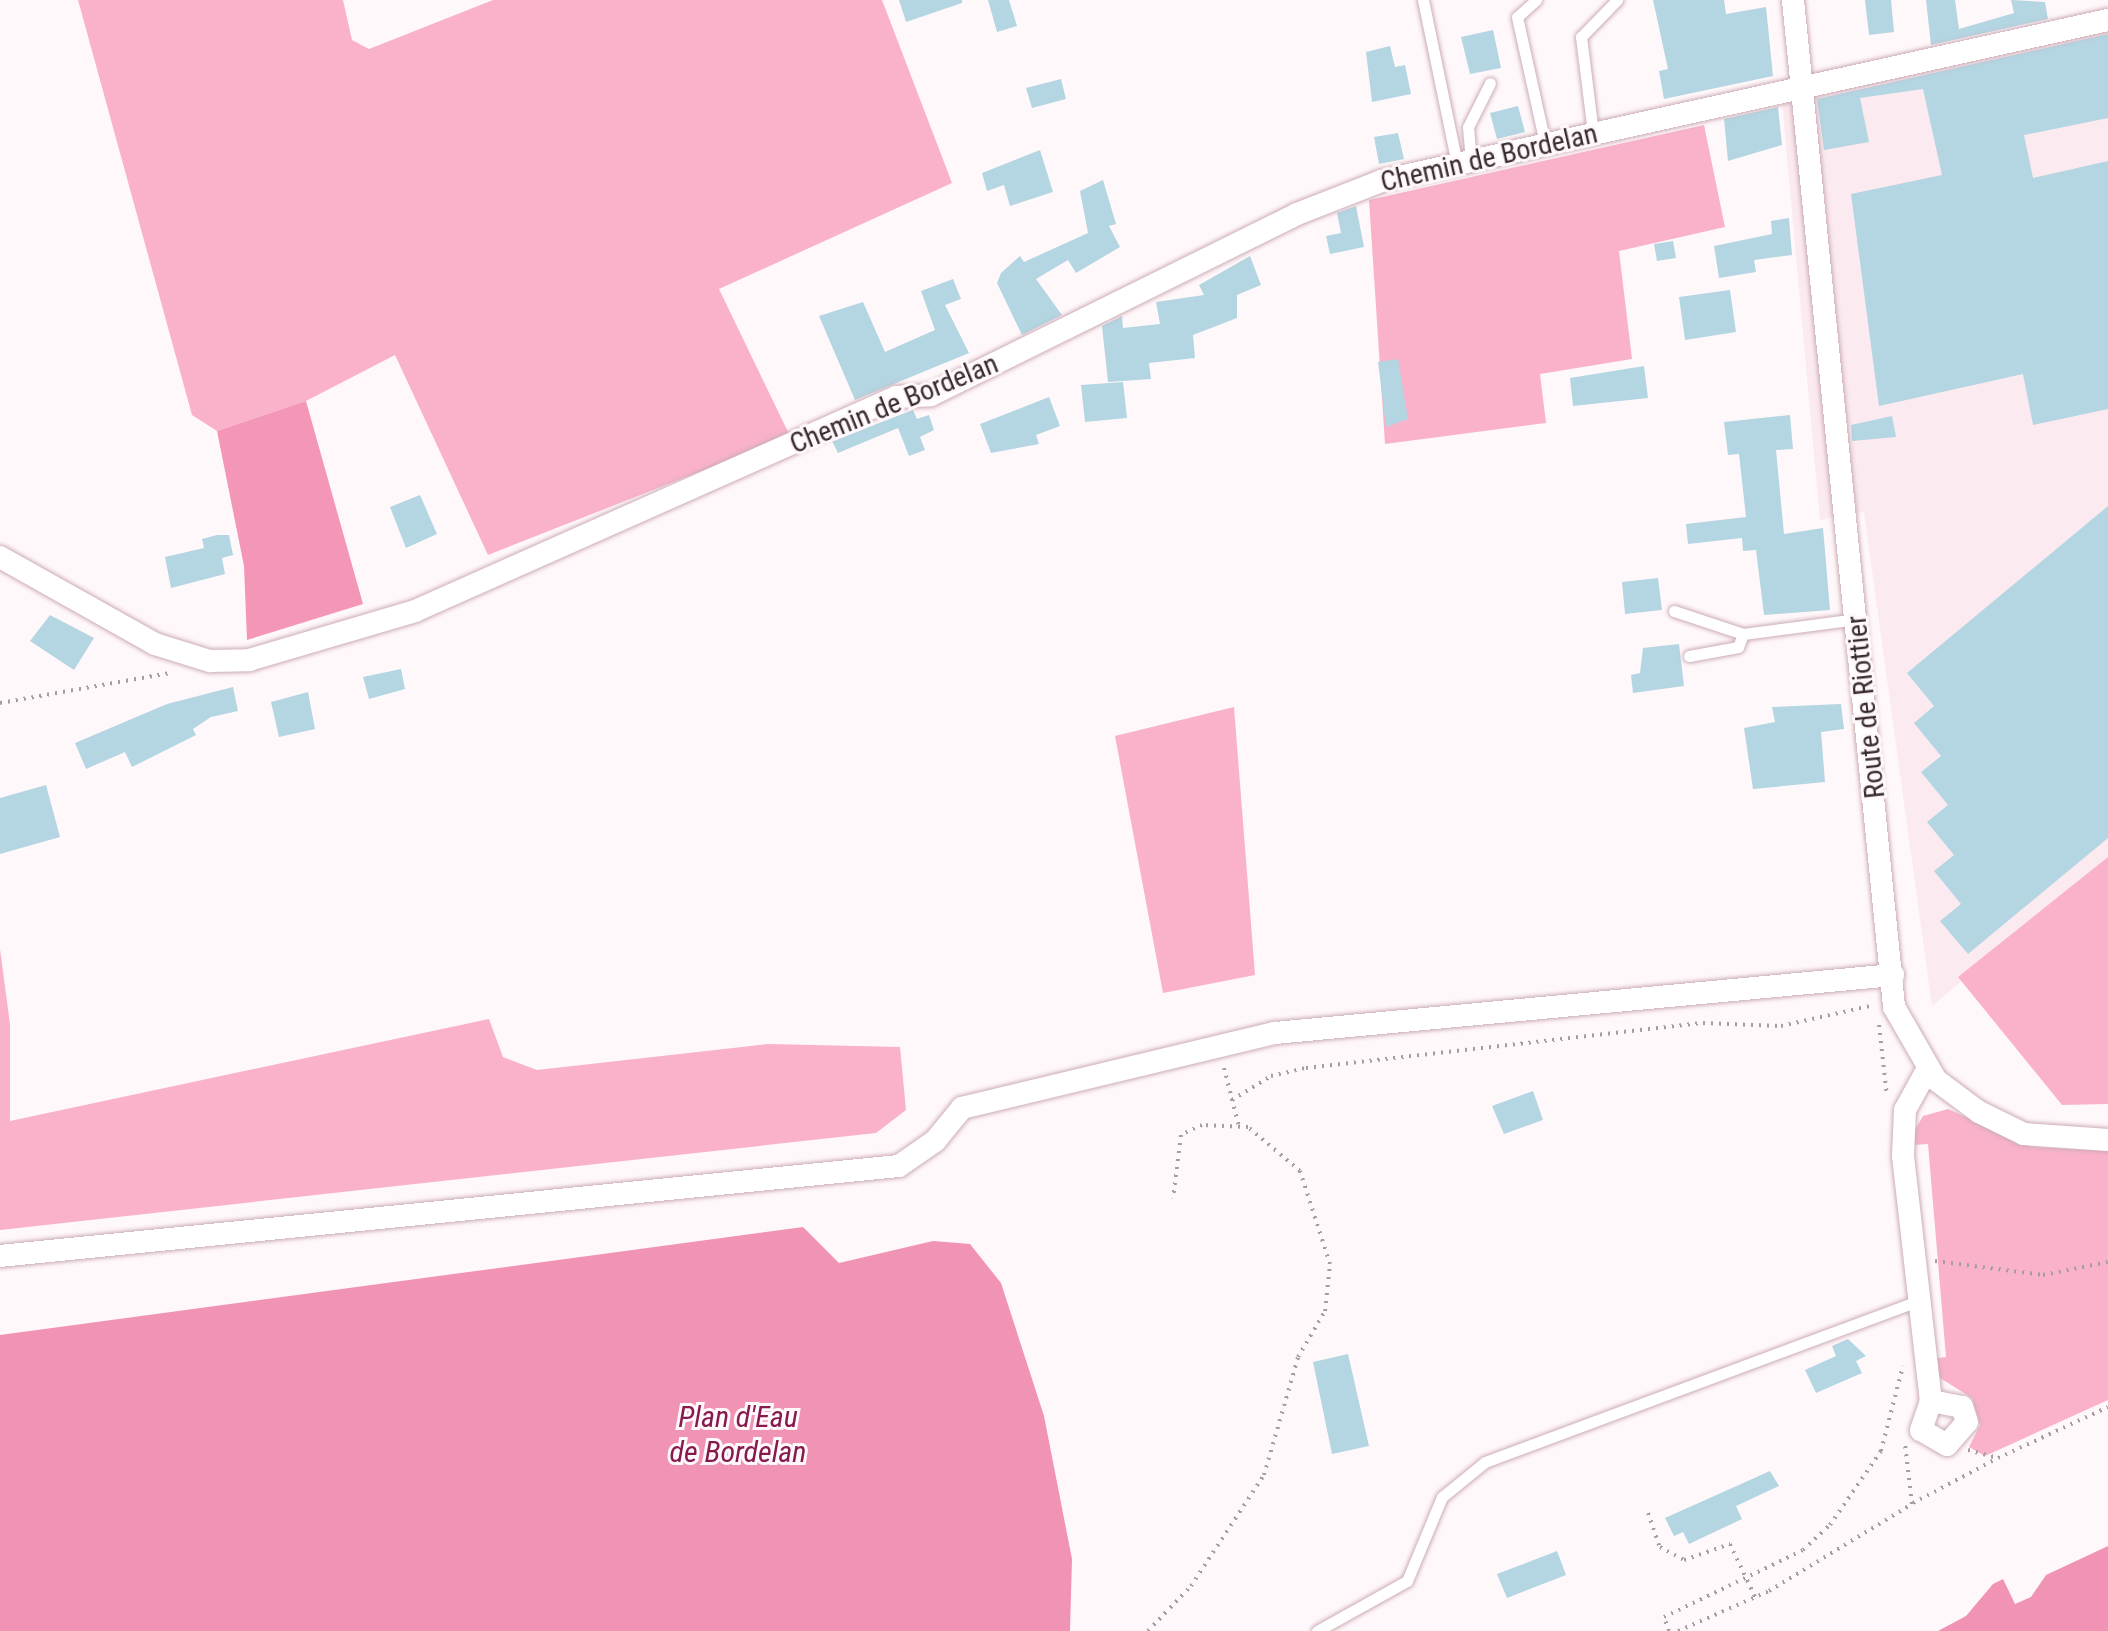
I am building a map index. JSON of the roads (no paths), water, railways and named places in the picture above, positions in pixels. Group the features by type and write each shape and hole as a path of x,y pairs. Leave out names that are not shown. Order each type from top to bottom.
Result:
{"street":[{"name":"Route de Riottier","path":"1793,0 1894,1007 1927,1070"},
{"name":"Chemin de Bordelan","path":"0,557 144,639 210,661 249,660 415,611 896,397 931,395 1297,214 1381,181 1803,83 2108,20"},
{"path":"0,1256 899,1166 962,1108 1275,1033 1893,975"},
{"path":"1926,1408 1962,1407 1967,1422 1956,1440 1931,1442 1926,1408 1919,1301 1913,1259 1905,1110 1927,1070 1979,1112 2024,1134 2108,1140"}],"lane":[{"path":"1423,0 1464,162"},
{"path":"1536,0 1517,17 1545,143"},
{"path":"1593,133 1581,37 1617,0"},
{"path":"1464,162 1468,127 1490,83"},
{"path":"1674,611 1743,634 1857,619"},
{"path":"1689,656 1738,647 1743,634"},
{"path":"1317,1631 1407,1581 1442,1497 1485,1462 1919,1301"}],"water":[{"name":"Plan d'Eau de Bordelan","path":"803,1227 839,1263 933,1241 970,1244 1001,1283 1044,1416 1072,1559 1070,1631 0,1631 0,1335"},
{"path":"2108,1546 2108,1631 1938,1631 1966,1616 1993,1584 2003,1579 2015,1604 2031,1597 2046,1575"}]}
